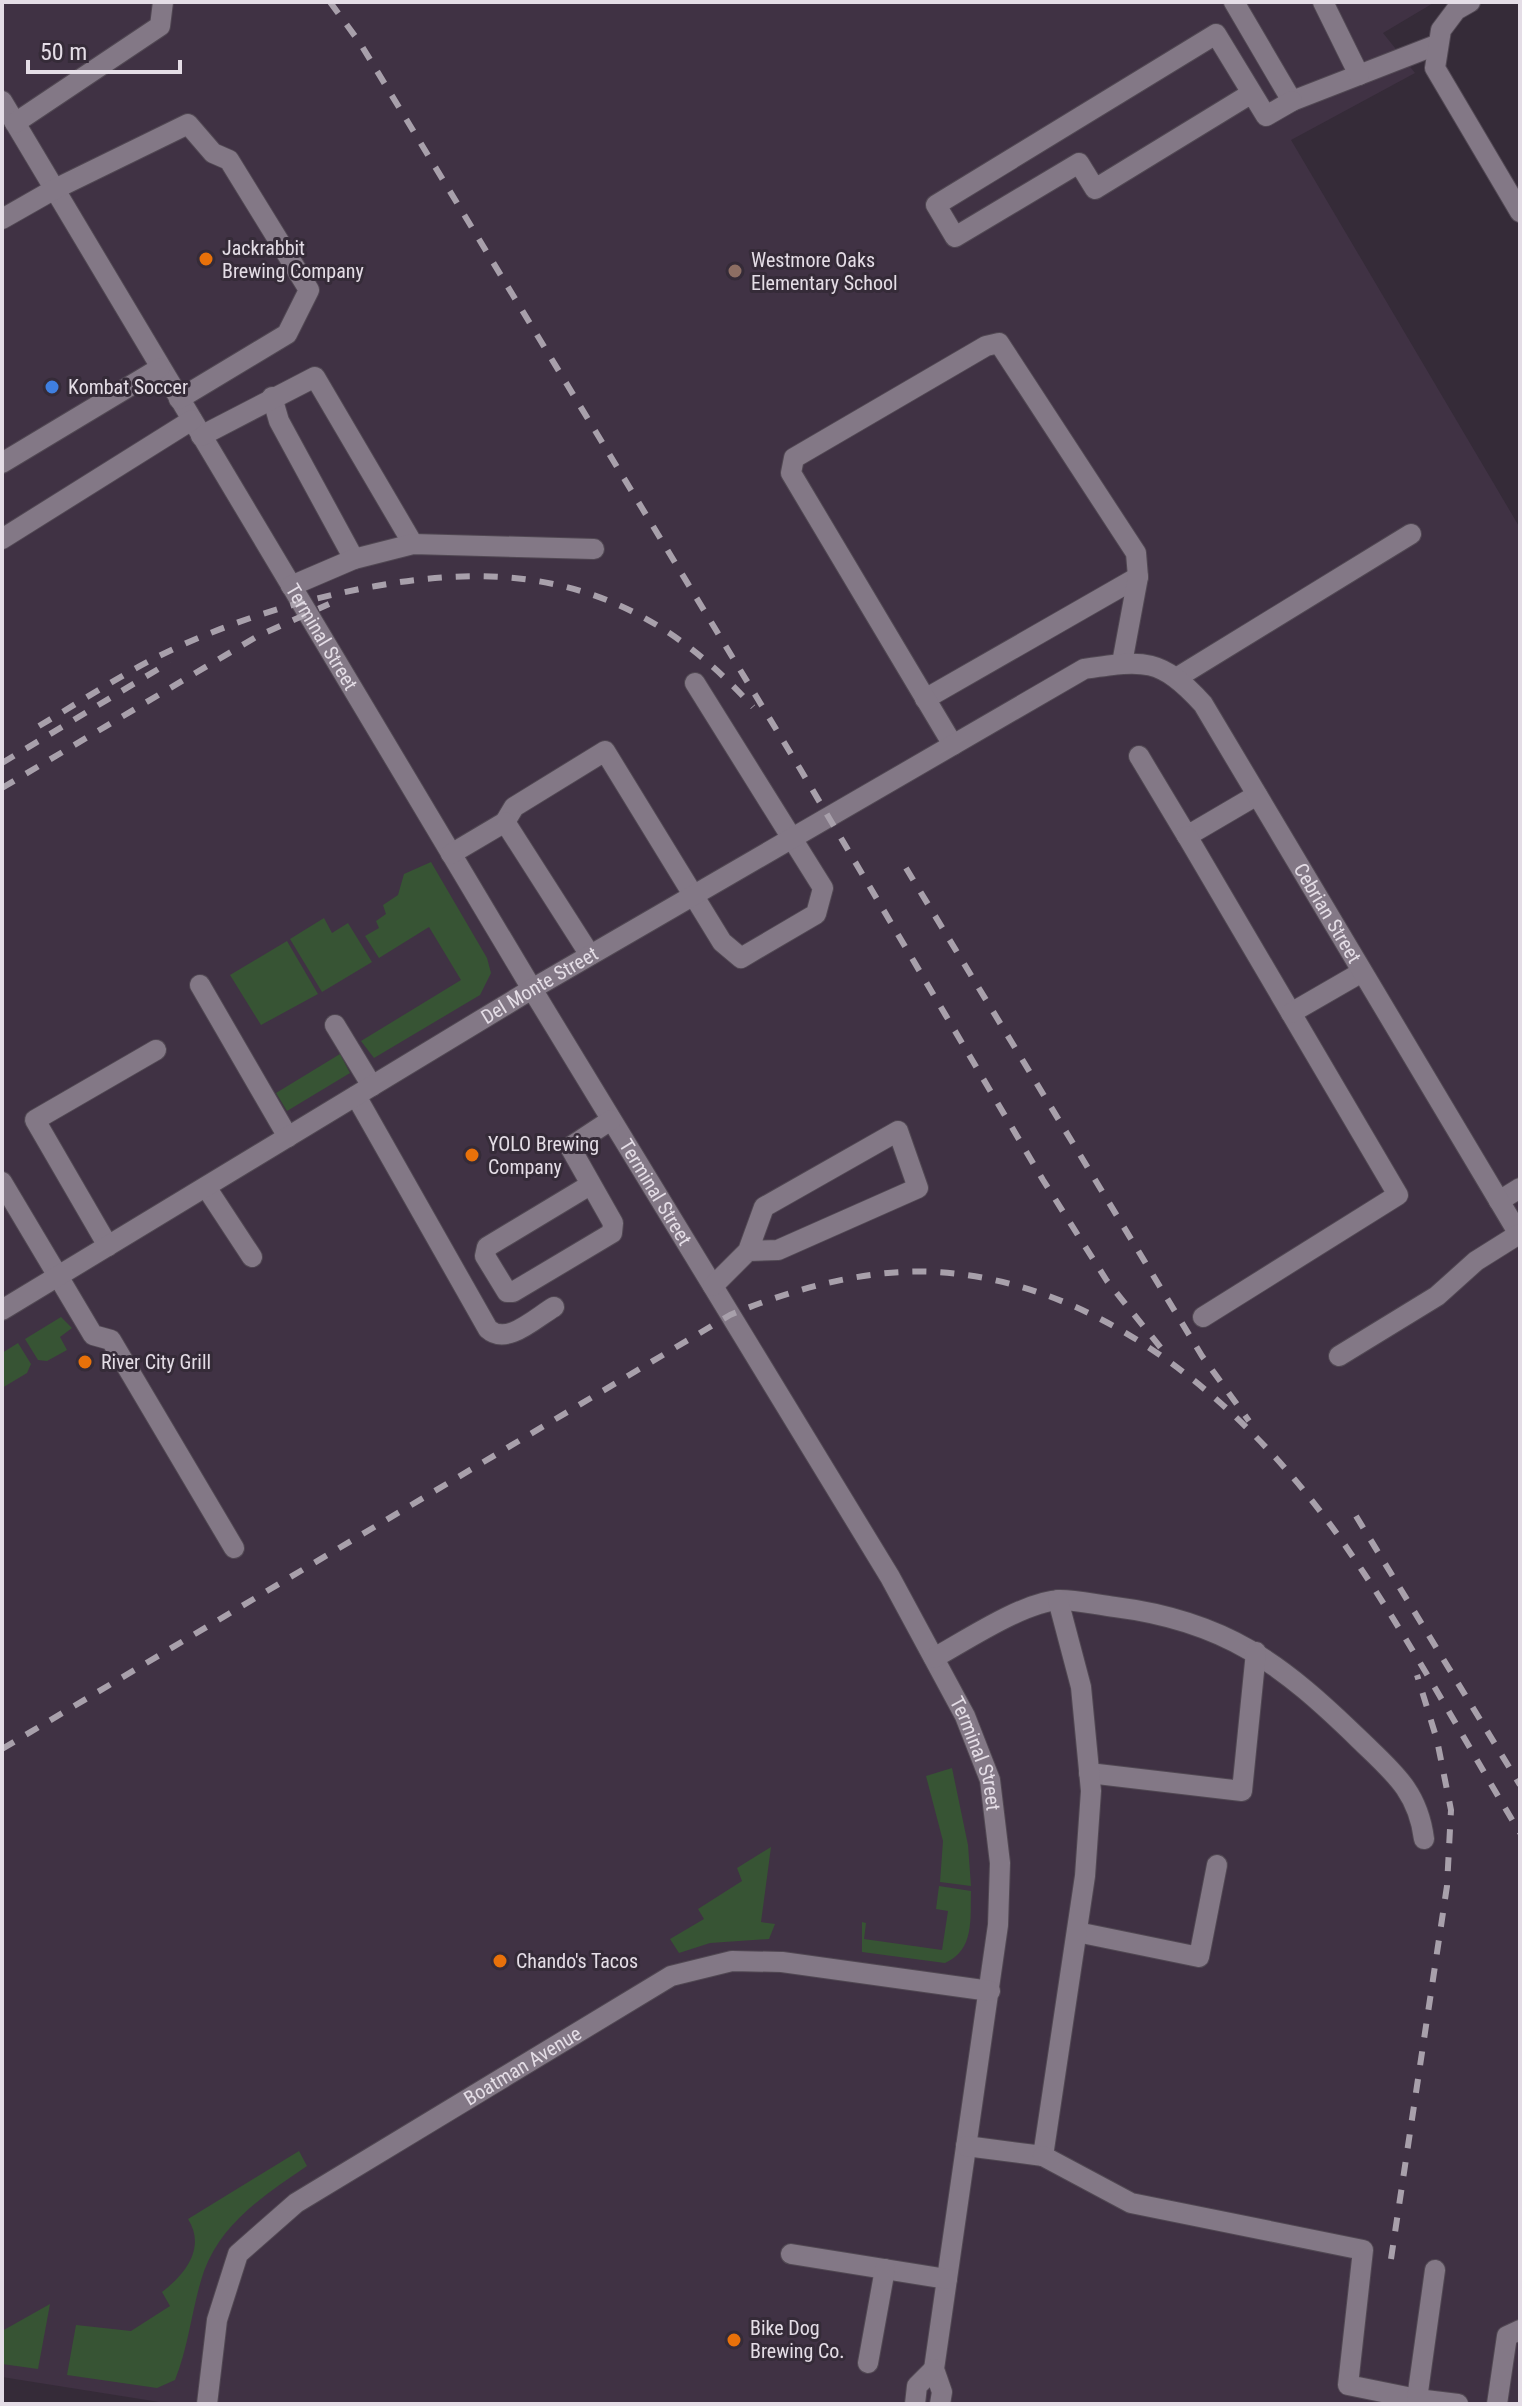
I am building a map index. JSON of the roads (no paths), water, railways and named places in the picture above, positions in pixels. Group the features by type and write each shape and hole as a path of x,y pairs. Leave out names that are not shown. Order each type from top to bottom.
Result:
{"street":[{"path":"15,123 160,26 163,2"},
{"path":"1234,2 1292,101"},
{"path":"1323,2 1359,75"},
{"path":"1470,2 1448,20 1436,45 1439,78 1520,212"},
{"path":"1252,93 1095,189 1079,163 955,237 936,205 1216,34 1252,93 1266,116 1292,101 1436,45"},
{"name":"Terminal Street","path":"2,101 532,989 890,1577 965,1716 990,1780 1000,1863 990,1991 934,2369 942,2392 940,2404"},
{"path":"2,219 53,190 188,124 213,153 229,160 309,290 287,334 179,399"},
{"path":"953,745 791,473 794,458 986,346 999,343 1136,553 1138,577 1122,663"},
{"path":"2,463 160,368"},
{"path":"2,539 196,428 315,377 413,544"},
{"path":"272,397 279,421 354,559"},
{"path":"1178,677 1411,534"},
{"path":"291,586 354,559 413,544 594,549"},
{"path":"925,699 1138,577"},
{"name":"Cebrian Street","path":"1084,669 1136,661 1178,677 1203,704 1519,1235"},
{"name":"Del Monte Street","path":"2,1310 532,989 1084,669"},
{"path":"451,854 505,822 514,807 605,751 722,942 741,958 816,914 823,888 695,683"},
{"path":"1139,756 1398,1195 1203,1317"},
{"path":"1187,836 1257,795"},
{"path":"505,822 590,955"},
{"path":"1291,1013 1362,972"},
{"path":"200,985 288,1137"},
{"path":"335,1025 364,1091 488,1329 494,1335 507,1336 554,1307"},
{"path":"108,1246 35,1120 156,1050"},
{"path":"590,1185 487,1247 485,1256 507,1292 513,1292 612,1233 613,1223 570,1147 611,1120"},
{"path":"713,1286 748,1251 764,1207 898,1131 918,1188 778,1250 748,1251"},
{"path":"2,1182 93,1335 111,1340 234,1548"},
{"path":"206,1187 252,1257"},
{"path":"1499,1201 1520,1188"},
{"path":"1339,1356 1437,1296 1476,1261 1519,1235"},
{"path":"934,1658 1009,1617 1058,1600 1157,1613 1256,1652 1309,1690 1394,1774 1420,1810 1424,1839"},
{"path":"1043,2156 1085,1876 1089,1773 1081,1687 1058,1600"},
{"path":"1089,1773 1242,1791 1256,1652"},
{"path":"1077,1932 1199,1957 1217,1865"},
{"name":"Boatman Avenue","path":"207,2404 217,2320 238,2254 296,2203 671,1976 732,1961 782,1962 990,1991"},
{"path":"966,2146 1043,2156 1131,2203 1363,2250 1348,2385 1458,2404"},
{"path":"791,2254 947,2279"},
{"path":"868,2363 885,2269"},
{"path":"1417,2399 1435,2270"},
{"path":"1497,2404 1507,2336 1520,2330"},
{"name":"Terminal Street","path":"915,2404 917,2386 934,2369"}],"railway":[{"path":"330,2 360,43 799,767 1043,1180 1107,1281 1161,1348"},
{"path":"39,726 162,655 252,617 326,596 376,586 432,578 485,576 535,581 582,591 627,609 671,634 712,666 753,707"},
{"path":"2,788 256,637 329,604"},
{"path":"2,763 170,662"},
{"path":"906,868 1202,1356 1249,1421"},
{"path":"2,1749 730,1315 831,1282 884,1273 936,1272 1000,1281 1061,1301 1119,1329 1174,1365 1225,1407 1271,1453 1314,1503 1351,1554 1417,1657 1520,1833"},
{"path":"1356,1516 1520,1785"},
{"path":"1391,2259 1447,1886 1451,1810 1437,1740 1417,1675"}],"place":[{"name":"Jackrabbit Brewing Company","path":"206,259"},
{"name":"Westmore Oaks Elementary School","path":"735,271"},
{"name":"Kombat Soccer","path":"52,387"},
{"name":"YOLO Brewing Company","path":"472,1155"},
{"name":"River City Grill","path":"85,1362"},
{"name":"Chando's Tacos","path":"500,1961"},
{"name":"Bike Dog Brewing Co.","path":"734,2340"}]}
